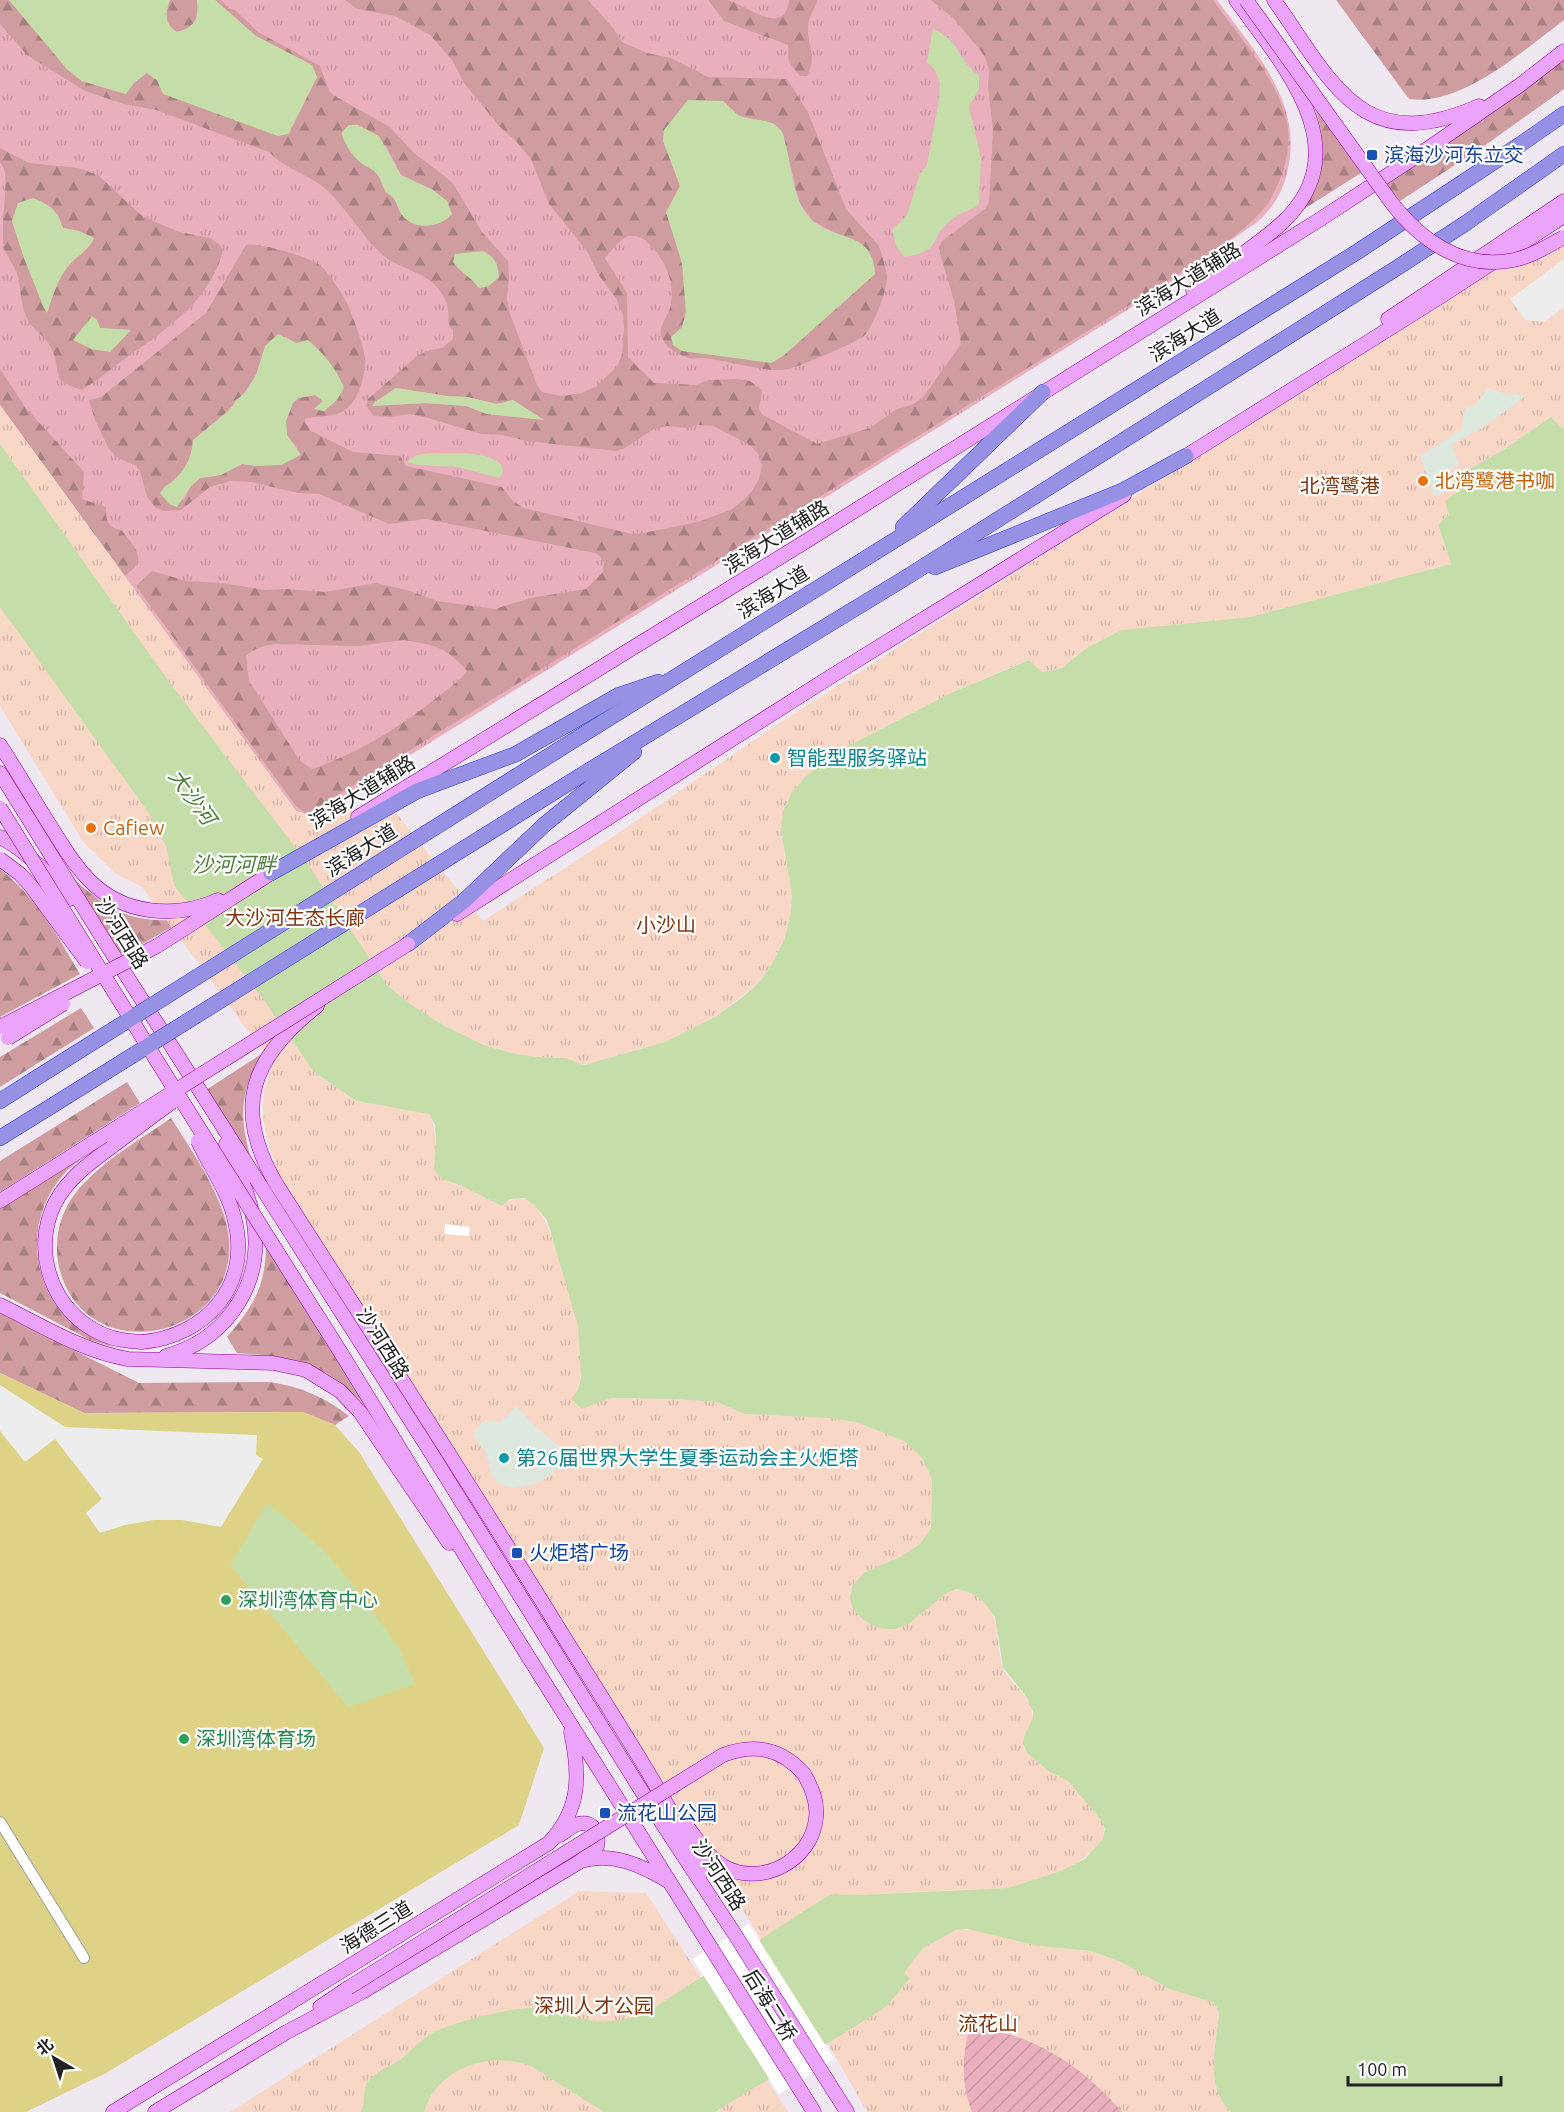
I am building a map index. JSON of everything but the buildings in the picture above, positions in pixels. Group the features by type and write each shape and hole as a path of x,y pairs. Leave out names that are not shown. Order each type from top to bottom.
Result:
{"highway":[{"name":"滨海大道","path":"0,1101 1357,252 1564,114"},
{"path":"0,1138 584,783 687,709 902,580 1392,271 1466,223 1564,154"},
{"path":"875,553 1043,392"},
{"path":"902,580 1100,501 1186,456"},
{"path":"271,873 417,791 511,757 619,695 691,668"},
{"path":"408,944 464,901 544,825 584,783"}],"main road":[{"path":"1156,322 1218,270 1272,232 1286,219 1305,193 1314,166 1314,129 1302,98 1282,65 1236,0"},
{"path":"1246,0 1391,202 1414,230 1430,242 1462,256 1498,262 1515,260 1534,253 1564,237"},
{"path":"1274,0 1342,93 1368,114 1385,120 1407,124 1457,116 1520,85"},
{"name":"滨海大道辅路","path":"3,1036 157,945 392,795 1156,322 1420,154 1520,85 1564,51"},
{"path":"1322,370 1426,292 1564,201"},
{"path":"0,1202 830,677 1443,295 1564,216"},
{"path":"0,745 63,846 82,872 104,893 120,902 136,908 168,912 189,910 210,903 271,873"},
{"name":"沙河西路","path":"0,773 105,942 428,1448 648,1802 734,1933"},
{"name":"沙河西路","path":"0,808 710,1948"},
{"path":"0,837 38,863 105,942"},
{"path":"0,859 20,874 31,886 64,934 126,1010"},
{"path":"343,986 313,1009 275,1047 259,1075 252,1107 253,1130 265,1164 505,1540 662,1795 734,1933"},
{"path":"175,1090 205,1155 230,1203 238,1234 236,1269 230,1285 216,1308 192,1328 177,1336 159,1341 125,1341 104,1335 89,1327 74,1316 64,1304 48,1271 45,1235 49,1218 60,1195 78,1173 159,1113 220,1063"},
{"path":"149,1359 168,1356 197,1344 229,1318 241,1300 255,1260 255,1229 250,1207 234,1161 198,1087"},
{"path":"0,1305 107,1355 128,1359 273,1363 306,1370 340,1391 360,1412 435,1525 494,1602"},
{"path":"428,1448 505,1540"},
{"name":"海德三道","path":"113,2112 549,1843 563,1826 576,1793 577,1767 569,1721"},
{"path":"285,2034 348,1988 723,1755 741,1749 751,1749 772,1751 788,1759 804,1774 814,1794 816,1816 811,1836 802,1851 789,1863 770,1872 750,1874 732,1870 717,1862 662,1795"},
{"path":"155,2112 285,2034 363,1992 567,1869 595,1850 598,1842 597,1831 587,1824 579,1824 549,1843"},
{"path":"567,1869 592,1858 613,1858 641,1866 670,1882"},
{"name":"后海二桥","path":"734,1933 847,2112"},
{"name":"后海二桥","path":"710,1948 814,2112"},
{"path":"309,1991 319,2007"}],"street":[{"path":"0,1822 84,1958"}],"green space":[{"path":"0,0 1217,0 1261,59 1273,80 1283,102 1289,124 1291,148 1282,188 1276,201 1267,212 1256,223 1153,294 312,816 296,811 0,405"},
{"path":"0,0 9,0 67,69 82,81 125,94 146,73 157,80 289,134 317,77 312,65 256,36 215,0 221,0 258,32 320,66 333,95 390,127 414,153 454,185 482,232 508,261 507,299 510,314 537,385 542,392 562,396 582,393 597,386 618,365 622,354 624,328 623,315 617,300 598,274 587,251 549,204 531,159 500,127 464,83 452,60 430,35 395,16 357,9 345,0 588,0 614,29 622,42 647,53 671,58 708,77 787,79 808,112 846,209 879,246 883,257 887,277 885,291 876,316 864,336 828,354 789,369 770,370 713,359 688,358 669,347 661,334 670,308 672,293 668,272 657,253 646,241 631,235 615,246 605,258 627,293 628,357 654,383 696,385 708,380 750,381 762,390 759,409 763,415 817,444 870,428 897,409 914,404 924,396 961,344 954,300 940,254 940,245 942,241 986,208 989,202 993,130 988,87 989,70 980,50 953,18 931,0 1213,0 1271,81 1288,127 1288,151 1280,179 1264,209 1237,234 1212,252 307,814 295,805 136,586 152,571 187,581 222,583 265,590 325,592 376,583 407,590 437,601 495,609 530,598 586,589 603,572 604,563 595,553 426,519 389,524 319,494 298,493 251,482 230,481 210,487 181,510 164,511 156,508 147,497 140,471 136,466 117,457 109,449 95,420 89,400 101,397 206,313 246,245 284,251 320,265 331,277 347,303 365,355 360,387 350,406 341,413 305,419 305,422 311,431 353,452 400,456 406,466 502,487 513,501 524,508 632,534 698,522 730,510 744,500 758,481 762,467 759,455 750,445 713,426 698,425 686,428 667,426 654,429 617,451 481,434 410,414 390,417 374,416 366,406 368,399 417,356 442,348 453,339 446,303 435,285 383,255 330,193 269,152 156,110 124,104 85,91 27,55 0,24","holes":["723,101 739,116 772,123 782,132 800,204 813,221 839,235 859,242 875,274 783,356 771,363 682,327 686,298 683,269 666,212 680,187 678,179","385,144 401,175 433,190 401,213 394,198 385,192 381,179 375,171","468,253 479,288 455,254","286,337 296,343 337,400 315,408 323,401 315,395 298,398 293,403 286,421 287,435 298,449 256,466 242,464 221,475 200,478 191,486 184,500 164,487 185,467 191,454 193,440 228,410 248,388 262,361 266,346","396,388 467,397 497,404 513,400 543,419 487,414 466,406 425,403 373,406 375,402","404,640 439,648 453,657 467,671 450,687 394,729 363,747 312,769 300,761 249,681 246,656 259,648 275,644 358,646"]},
{"path":"170,0 197,0 196,17 192,25 177,32 173,29 168,22 167,14"},
{"path":"708,0 727,0 772,18 780,17 786,11 789,0 818,0 808,24 812,62 807,76 800,76 789,63 788,45 724,21"},
{"path":"1336,0 1564,0 1564,20 1491,74 1470,85 1450,94 1429,99 1409,99"},
{"path":"1564,60 1564,89 1484,146 1400,201 1385,182"},
{"path":"1314,105 1364,171 1304,209 1316,183 1322,158 1323,146"},
{"path":"0,148 29,163 78,168 98,175 142,216 179,232 210,238 223,250 208,285 184,314 82,390 60,378 50,346 26,317 17,273 4,248 5,174 0,162","holes":["58,214 63,228 79,231 94,239 63,273 48,312 24,258 12,221","97,320 100,328 130,330 74,340"]},
{"path":"1564,245 1564,427 1562,428 1551,417 1503,450 1453,478 1458,492 1449,515 1438,524 1451,564 1250,617 1121,630 1085,649 1062,668 1042,672 1028,660 951,693 842,749 806,776 792,792 781,829 792,896 790,917 784,939 773,962 759,983 715,1017 665,1042 584,1065 566,1058 511,1053 484,1045 445,1026 410,1004 386,984 314,1072 356,1101 429,1114 435,1134 434,1169 442,1179 462,1186 502,1206 516,1199 527,1200 537,1208 551,1235 577,1319 581,1358 578,1390 611,1398 717,1402 744,1414 827,1418 856,1422 904,1441 923,1459 932,1480 931,1528 921,1543 900,1557 865,1572 853,1585 872,1625 889,1628 904,1625 949,1593 960,1590 972,1593 983,1600 994,1617 1004,1669 1028,1701 1033,1714 1023,1739 1025,1749 1035,1760 1071,1784 1102,1821 1104,1836 1086,1857 1076,1864 1031,1883 996,1889 834,1894 827,1896 761,1939 279,1176 269,1147 263,1108 267,1080 273,1065 142,887 116,874 84,843 0,706 0,405 296,811 314,816 376,807 397,814 483,921 608,840 772,728 1482,274 1541,259"},
{"path":"0,369 25,407 84,472 82,499 106,507 108,522 121,530 134,546 138,561 125,576 0,405"},
{"path":"0,869 35,904 80,974 0,1017"},
{"path":"73,878 95,897 118,911 142,918 171,920 174,926 139,946 119,954"},
{"path":"81,1008 94,1028 0,1087 0,1057"},
{"path":"263,1053 249,1082 243,1108 245,1134 253,1165 206,1090"},
{"path":"127,1082 140,1103 0,1192 0,1161"},
{"path":"171,1118 215,1192 225,1218 229,1258 217,1291 195,1314 165,1328 132,1332 101,1323 75,1302 59,1267 58,1231 63,1214 72,1198 93,1175 118,1154"},
{"path":"85,1156 64,1174 51,1191 43,1210 38,1230 37,1250 40,1270 47,1290 72,1323 116,1348 90,1340 0,1293 0,1209"},
{"path":"266,1247 367,1407 337,1381 309,1365 277,1357 237,1353 227,1337 256,1296 263,1274"},
{"path":"0,1313 139,1383 269,1382 311,1393 331,1403 349,1416 335,1425 303,1412 84,1413 0,1373"},
{"name":"深圳人才公园","path":"579,1891 646,1893 788,2112 230,2112"},
{"name":"流花山","path":"956,1930 975,1930 1039,1946 1091,1951 1212,2002 1219,2014 1214,2052 1217,2091 1231,2112 867,2112 827,2042 888,2005 909,1979 904,1973 922,1949"},
{"path":"969,2029 1006,2034 1027,2041 1057,2056 1098,2087 1122,2112 972,2112 966,2091 964,2070"}],"shaded area":[{"path":"1564,259 1564,307 1544,322 1525,320 1510,299"},
{"path":"1488,388 1506,394 1527,395 1481,429 1451,444 1459,464 1443,475 1448,489 1435,498 1420,456 1461,430 1465,409 1476,404"},
{"name":"深圳湾体育中心","path":"0,1373 84,1413 303,1412 335,1425 359,1452 544,1748 519,1825 106,2073 26,2112 0,2112"},
{"path":"0,1385 65,1427 257,1435 256,1455 263,1459 221,1527 182,1520 154,1520 125,1525 100,1533 86,1513 102,1499 55,1439 25,1462 0,1431"},
{"path":"516,1406 534,1425 573,1458 545,1479 532,1485 510,1488 498,1483 492,1476 486,1453 474,1437 476,1429 482,1423 501,1422"}],"water":[{"path":"9,0 170,0 167,18 177,32 188,28 195,21 197,0 215,0 256,36 312,65 317,77 288,134 278,136 163,94 157,80 147,73 134,83 126,94 82,81 67,69"},
{"path":"933,29 955,45 967,65 979,75 979,89 969,107 981,158 979,204 946,225 926,251 904,257 896,246 892,230 907,215 920,174 927,165 940,83 935,70 927,62"},
{"path":"688,100 723,101 740,116 768,122 778,127 784,136 798,198 807,215 824,228 862,244 873,261 875,274 783,356 771,363 682,351 673,345 671,337 682,327 686,314 682,263 666,212 680,186 663,141 664,130"},
{"path":"349,125 358,125 379,136 401,175 433,190 447,201 452,214 440,223 425,226 405,218 396,202 385,190 378,175 351,153 342,136 342,132"},
{"path":"33,198 52,209 63,228 79,231 94,238 65,270 47,313 24,258 12,221 18,203"},
{"path":"483,251 495,261 499,277 489,286 479,288 453,262 455,254"},
{"path":"92,316 97,320 100,328 131,330 110,352 91,349 73,340"},
{"path":"278,334 296,343 308,340 324,356 344,388 337,400 324,411 314,409 323,401 315,395 298,398 293,403 286,421 287,435 301,455 281,465 242,464 221,475 200,478 191,486 177,507 169,504 160,493 184,469 191,453 193,440 231,409 236,400 245,393 256,375 265,346"},
{"path":"396,388 467,397 497,404 513,400 544,420 487,414 466,406 425,403 372,406"},
{"path":"1551,417 1562,428 1564,427 1564,2112 1231,2112 1217,2091 1214,2053 1219,2014 1212,2002 1170,1989 1119,1961 1091,1951 1039,1946 967,1929 956,1930 922,1949 904,1973 910,1978 888,2005 715,2112 604,2112 531,2066 499,2061 467,2066 453,2074 440,2084 431,2096 424,2112 361,2112 365,2089 371,2078 442,2028 482,2016 523,2008 600,2021 635,2016 652,2009 827,1896 1008,1888 1061,1871 1085,1859 1103,1839 1105,1829 1101,1820 1068,1781 1047,1770 1027,1753 1023,1744 1024,1736 1033,1718 1033,1712 1027,1698 1003,1667 995,1617 983,1601 971,1593 957,1589 947,1593 910,1623 895,1629 883,1629 872,1625 860,1617 852,1607 850,1597 853,1585 865,1572 900,1557 921,1543 931,1528 932,1480 923,1459 904,1441 856,1422 827,1418 744,1414 717,1402 611,1398 582,1409 571,1399 578,1390 581,1377 578,1326 547,1220 535,1206 524,1198 510,1199 502,1206 462,1186 442,1179 434,1169 435,1125 429,1114 356,1101 314,1072 263,999 174,885 166,846 148,812 0,607 0,444 170,683 308,864 386,984 410,1004 445,1026 484,1045 511,1053 566,1058 584,1065 665,1042 715,1017 759,983 784,940 790,917 792,896 781,829 783,811 792,792 806,776 842,749 951,693 1029,660 1042,672 1062,668 1085,649 1121,630 1250,617 1451,564 1438,524 1449,515 1445,501 1458,492 1453,478 1503,450"},
{"path":"427,453 466,453 485,456 501,464 503,473 499,478 458,467 419,465 407,462 415,456"},
{"path":"267,1504 324,1551 351,1582 399,1648 415,1684 348,1707 230,1565"}],"pier":[{"path":"445,1224 470,1227 469,1236 444,1234"},
{"path":"749,1924 834,2059 779,2094 693,1959"}],"place":[{"name":"滨海沙河东立交","path":"1372,155"},
{"name":"北湾鹭港书咖","path":"1423,481"},
{"name":"智能型服务驿站","path":"775,758"},
{"name":"Cafiew","path":"91,828"},
{"name":"第26届世界大学生夏季运动会主火炬塔","path":"504,1458"},
{"name":"火炬塔广场","path":"517,1553"},
{"name":"深圳湾体育中心","path":"226,1600"},
{"name":"深圳湾体育场","path":"184,1739"},
{"name":"流花山公园","path":"605,1813"}],"park label":[{"name":"北湾鹭港","path":"1340,486"},
{"name":"大沙河生态长廊","path":"295,918"},
{"name":"小沙山","path":"666,925"}],"water label":[{"name":"大沙河","path":"192,797"},
{"name":"沙河河畔","path":"234,865"}]}
